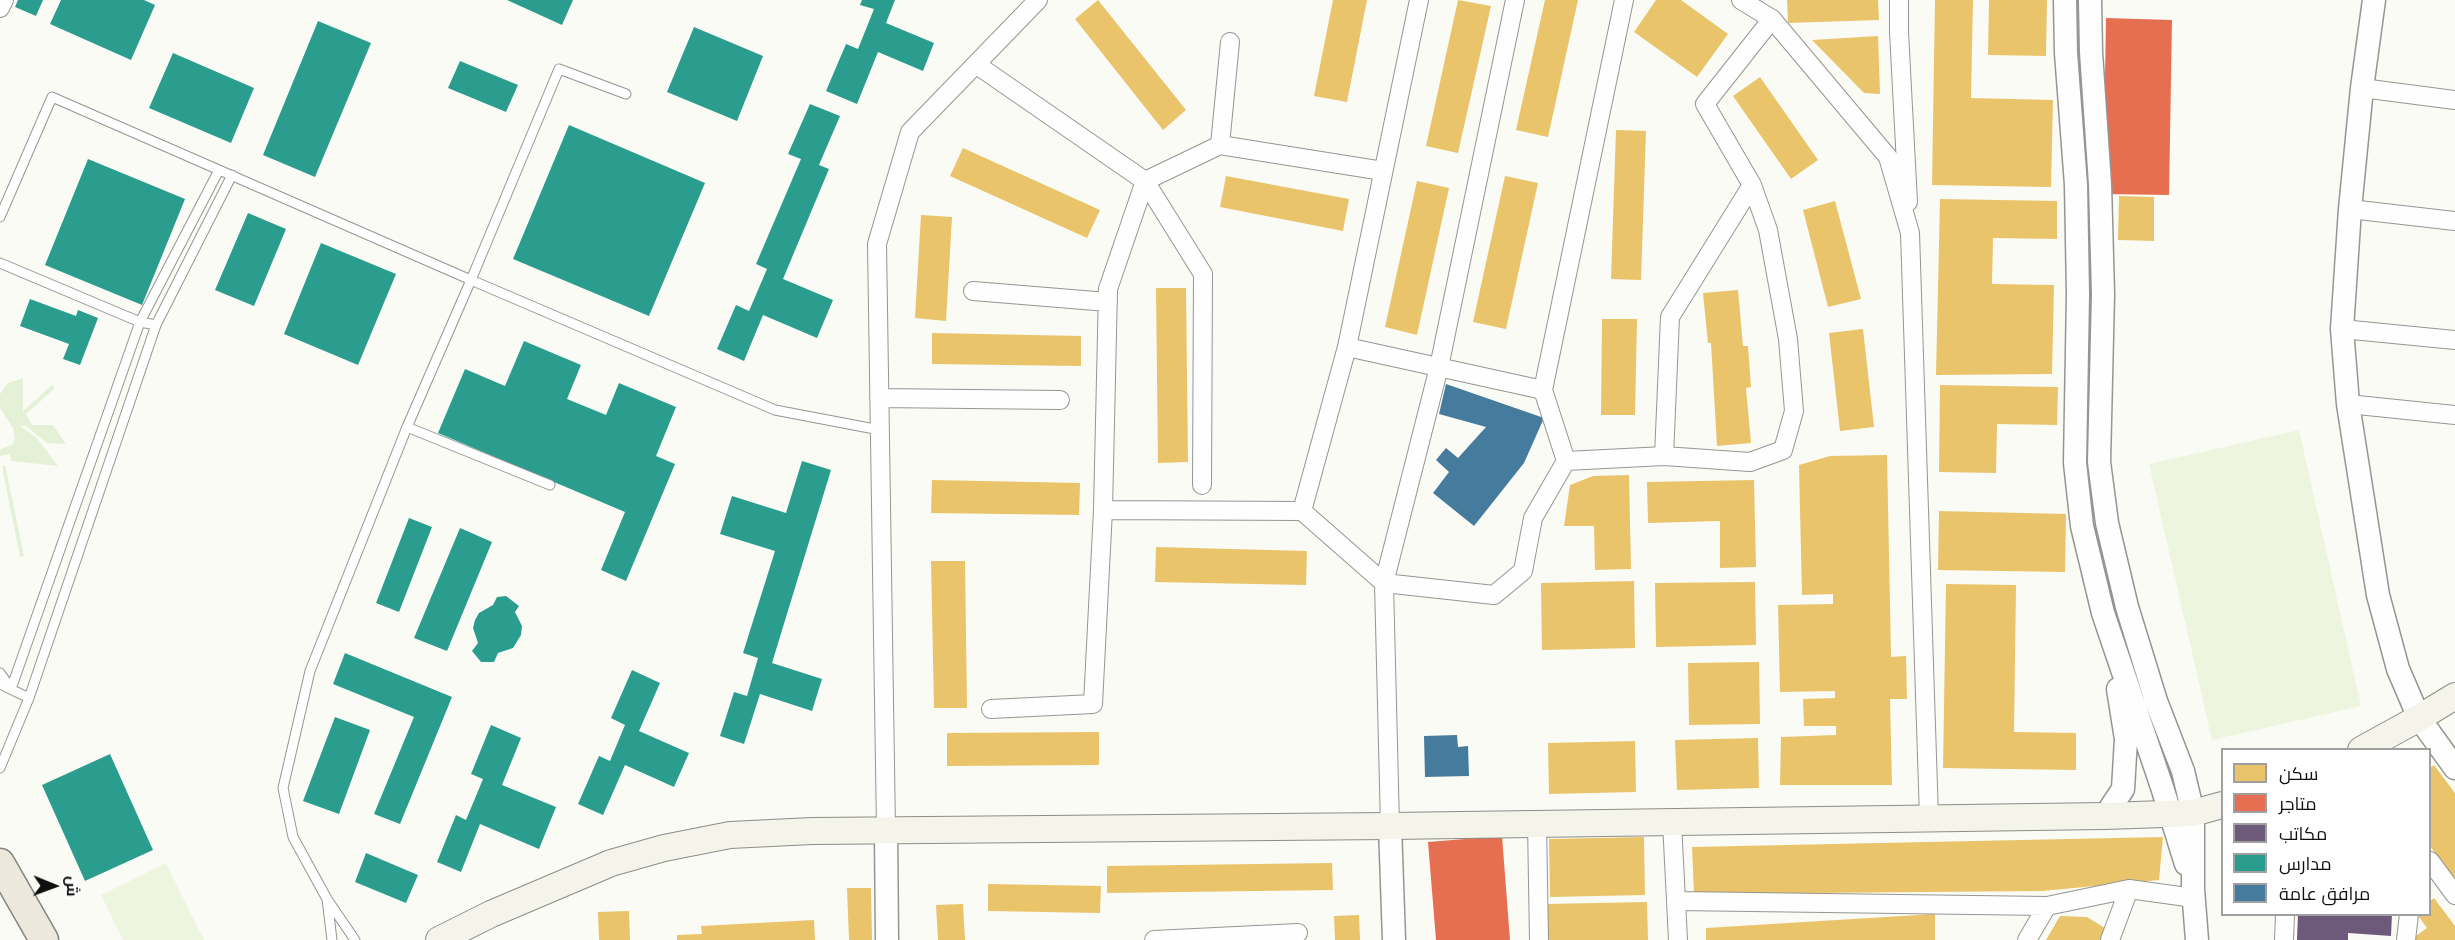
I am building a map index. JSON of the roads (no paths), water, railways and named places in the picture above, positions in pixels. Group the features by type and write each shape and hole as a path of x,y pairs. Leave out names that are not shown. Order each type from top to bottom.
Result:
{"main road":[{"path":"2365,748 2455,696"},
{"path":"446,939 491,914 611,863 730,835 812,831 2105,816 2182,813 2221,805"},
{"path":"0,863 44,940"}],"street":[{"path":"0,8 4,0"},
{"path":"887,940 877,244 910,132 1038,0"},
{"path":"1302,512 1347,347 1419,0"},
{"path":"1394,940 1384,583 1439,367 1515,0"},
{"path":"1103,510 1302,512 1384,583 1494,595 1523,570 1533,518 1566,461 1543,390 1624,0"},
{"path":"1741,0 1772,19 1888,157 1910,233"},
{"path":"1899,0 1910,233 1929,818"},
{"path":"2065,0 2078,250 2075,463 2082,526 2108,628 2126,739 2123,789 2105,816"},
{"path":"2090,0 2100,184 2102,272 2099,462 2108,523 2127,607 2156,701 2183,771 2182,813 2194,893 2197,940"},
{"path":"2374,0 2362,87 2350,209 2342,329 2348,404 2378,595 2398,669 2419,718 2455,768"},
{"path":"1566,461 1664,456 1750,462 1783,450 1794,411 1788,339 1768,230 1752,185 1705,104 1772,19"},
{"path":"1220,145 1230,42"},
{"path":"977,65 1145,181 1203,274 1202,485"},
{"path":"2362,87 2455,100"},
{"path":"991,709 1093,704 1103,510 1108,289 1145,181 1220,145 1383,171"},
{"path":"1664,456 1671,317 1752,185"},
{"path":"2350,209 2455,221"},
{"path":"973,291 1108,302"},
{"path":"2342,329 2455,340"},
{"path":"1347,347 1543,390"},
{"path":"879,398 1060,400"},
{"path":"2348,404 2455,415"},
{"path":"2082,526 2108,523"},
{"path":"2108,628 2182,813"},
{"path":"1672,822 1678,940"},
{"path":"1537,823 1539,940"},
{"path":"2431,862 2455,896"},
{"path":"1677,901 2047,906 2129,889 2194,893"},
{"path":"2110,940 2129,889"},
{"path":"2027,940 2047,906"},
{"path":"2284,940 2285,916"},
{"path":"2406,940 2409,916"},
{"path":"1154,940 1298,933"}],"lane":[{"path":"356,940 327,899 293,837 283,788 310,671 407,427 560,69 626,94"},
{"path":"0,217 52,97 775,410 880,430"},
{"path":"11,689 140,322 219,170"},
{"path":"0,768 29,698 156,324 232,175"},
{"path":"0,263 140,322 156,324"},
{"path":"407,427 550,484"},
{"path":"0,673 11,689"},
{"path":"0,684 29,698"},
{"path":"327,899 332,940"}]}
